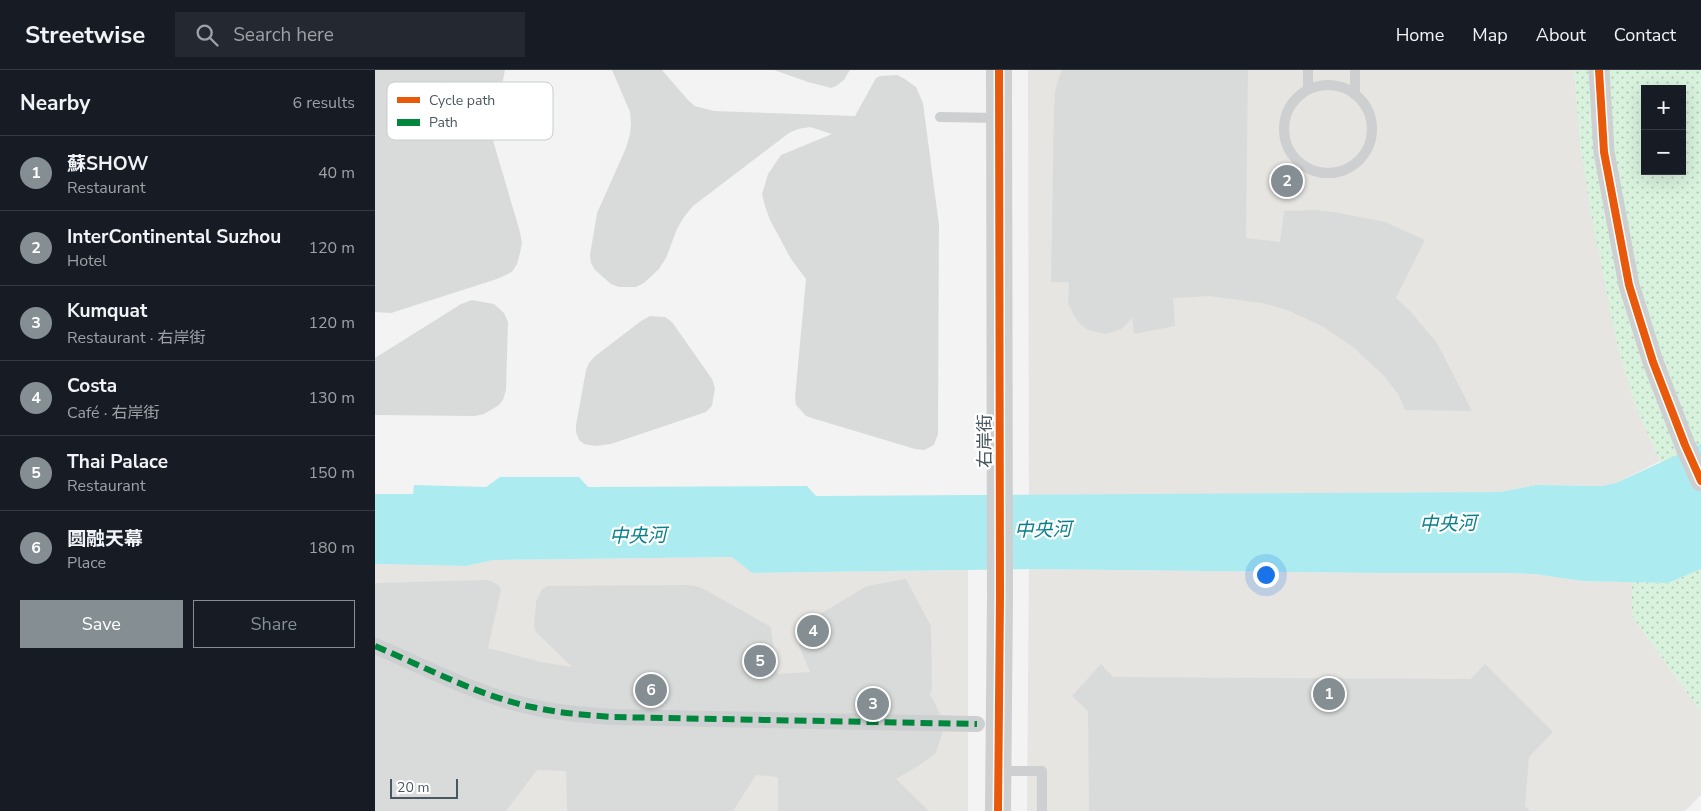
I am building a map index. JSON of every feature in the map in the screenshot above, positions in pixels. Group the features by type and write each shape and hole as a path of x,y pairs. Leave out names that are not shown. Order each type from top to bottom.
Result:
{"street":[{"name":"右岸街","path":"998,811 1000,595 999,70"},
{"path":"1599,70 1605,152 1629,285 1653,362 1701,481"},
{"path":"375,646 485,693 531,707 574,714 621,717 977,724"}],"lane":[{"path":"1308,70 1308,90"},
{"path":"1355,70 1355,94"},
{"path":"1332,85 1344,88 1355,94 1365,106 1371,120 1371,135 1367,149 1358,161 1345,169 1331,173 1315,171 1302,165 1291,154 1285,140 1283,125 1287,111 1295,98 1319,86 1332,85"},
{"path":"940,117 999,118"},
{"path":"998,771 1042,771 1042,811"}],"shaded area":[{"path":"1028,70 1574,70 1581,150 1618,348 1636,407 1660,461 1616,483 1602,486 1536,485 1500,492 1029,496"},
{"path":"732,557 752,573 968,570 968,811 375,811 375,564 466,566 493,560"},
{"path":"1029,569 1507,573 1534,574 1582,581 1632,582 1632,616 1701,712 1701,795 1685,811 1027,811"}],"green space":[{"path":"1574,70 1701,70 1701,543 1660,461 1636,407 1618,348 1591,213 1581,150"},
{"path":"1701,569 1701,712 1632,616 1632,582 1668,583"}],"water":[{"name":"中央河","path":"1701,444 1701,569 1668,583 1582,581 1534,574 1507,573 1029,569 752,573 732,557 493,560 466,566 375,564 375,494 413,494 414,485 486,487 500,477 579,477 588,487 807,486 816,496 1500,492 1536,485 1602,486 1616,483"}],"building":[{"path":"375,70 505,70 503,82 387,82 387,140 493,140 520,232 522,243 517,264 512,272 497,279 391,313 375,312"},
{"path":"612,70 662,70 695,106 714,111 855,116 876,78 880,76 897,75 916,87 923,103 939,225 938,434 934,445 924,450 915,449 806,416 796,405 795,397 806,279 791,259 770,220 762,194 768,174 781,155 832,134 810,127 789,133 693,206 677,229 666,258 659,269 644,283 636,287 619,287 611,284 595,270 591,263 590,255 597,213 626,148 631,124 630,112"},
{"path":"774,70 850,70 844,80 831,88"},
{"path":"1062,70 1248,70 1246,238 1280,242 1284,211 1314,210 1385,222 1425,240 1396,298 1410,311 1437,343 1472,411 1405,410 1398,394 1384,376 1353,347 1322,326 1287,310 1262,303 1209,296 1173,298 1175,326 1134,334 1132,317 1121,329 1106,334 1088,330 1081,325 1068,303 1069,282 1051,282 1054,110 1055,92"},
{"path":"472,300 494,304 504,313 508,322 506,390 503,400 499,405 484,414 475,416 375,415 375,358 461,304"},
{"path":"650,316 665,317 672,322 712,379 715,388 712,406 706,412 611,444 595,446 584,444 579,440 576,425 589,363 594,357"},
{"path":"906,579 931,626 932,689 930,694 941,716 943,731 936,753 896,779 929,811 778,811 778,777 756,775 733,811 567,811 566,771 537,770 506,811 375,811 375,583 491,581 500,586 501,590 488,648 541,662 572,667 536,632 534,626 536,602 542,589 547,586 695,586 704,589 771,627 777,674 810,672 799,646 802,627 805,623 867,586"},
{"path":"1101,664 1113,677 1471,679 1485,664 1553,732 1529,757 1525,806 1530,811 1089,811 1088,711 1072,696"}],"marked path":[{"path":"375,646 492,696 532,707 582,715 977,724"}],"cycle path":[{"path":"998,811 1000,595 999,70"},
{"path":"1599,70 1604,152 1629,285 1653,362 1701,481"}],"place":[{"name":"InterContinental Suzhou","path":"1287,181"},
{"name":"Costa","path":"813,631"},
{"name":"Thai Palace","path":"760,661"},
{"name":"圆融天幕","path":"651,690"},
{"name":"蘇SHOW","path":"1329,694"},
{"name":"Kumquat","path":"873,704"}]}
